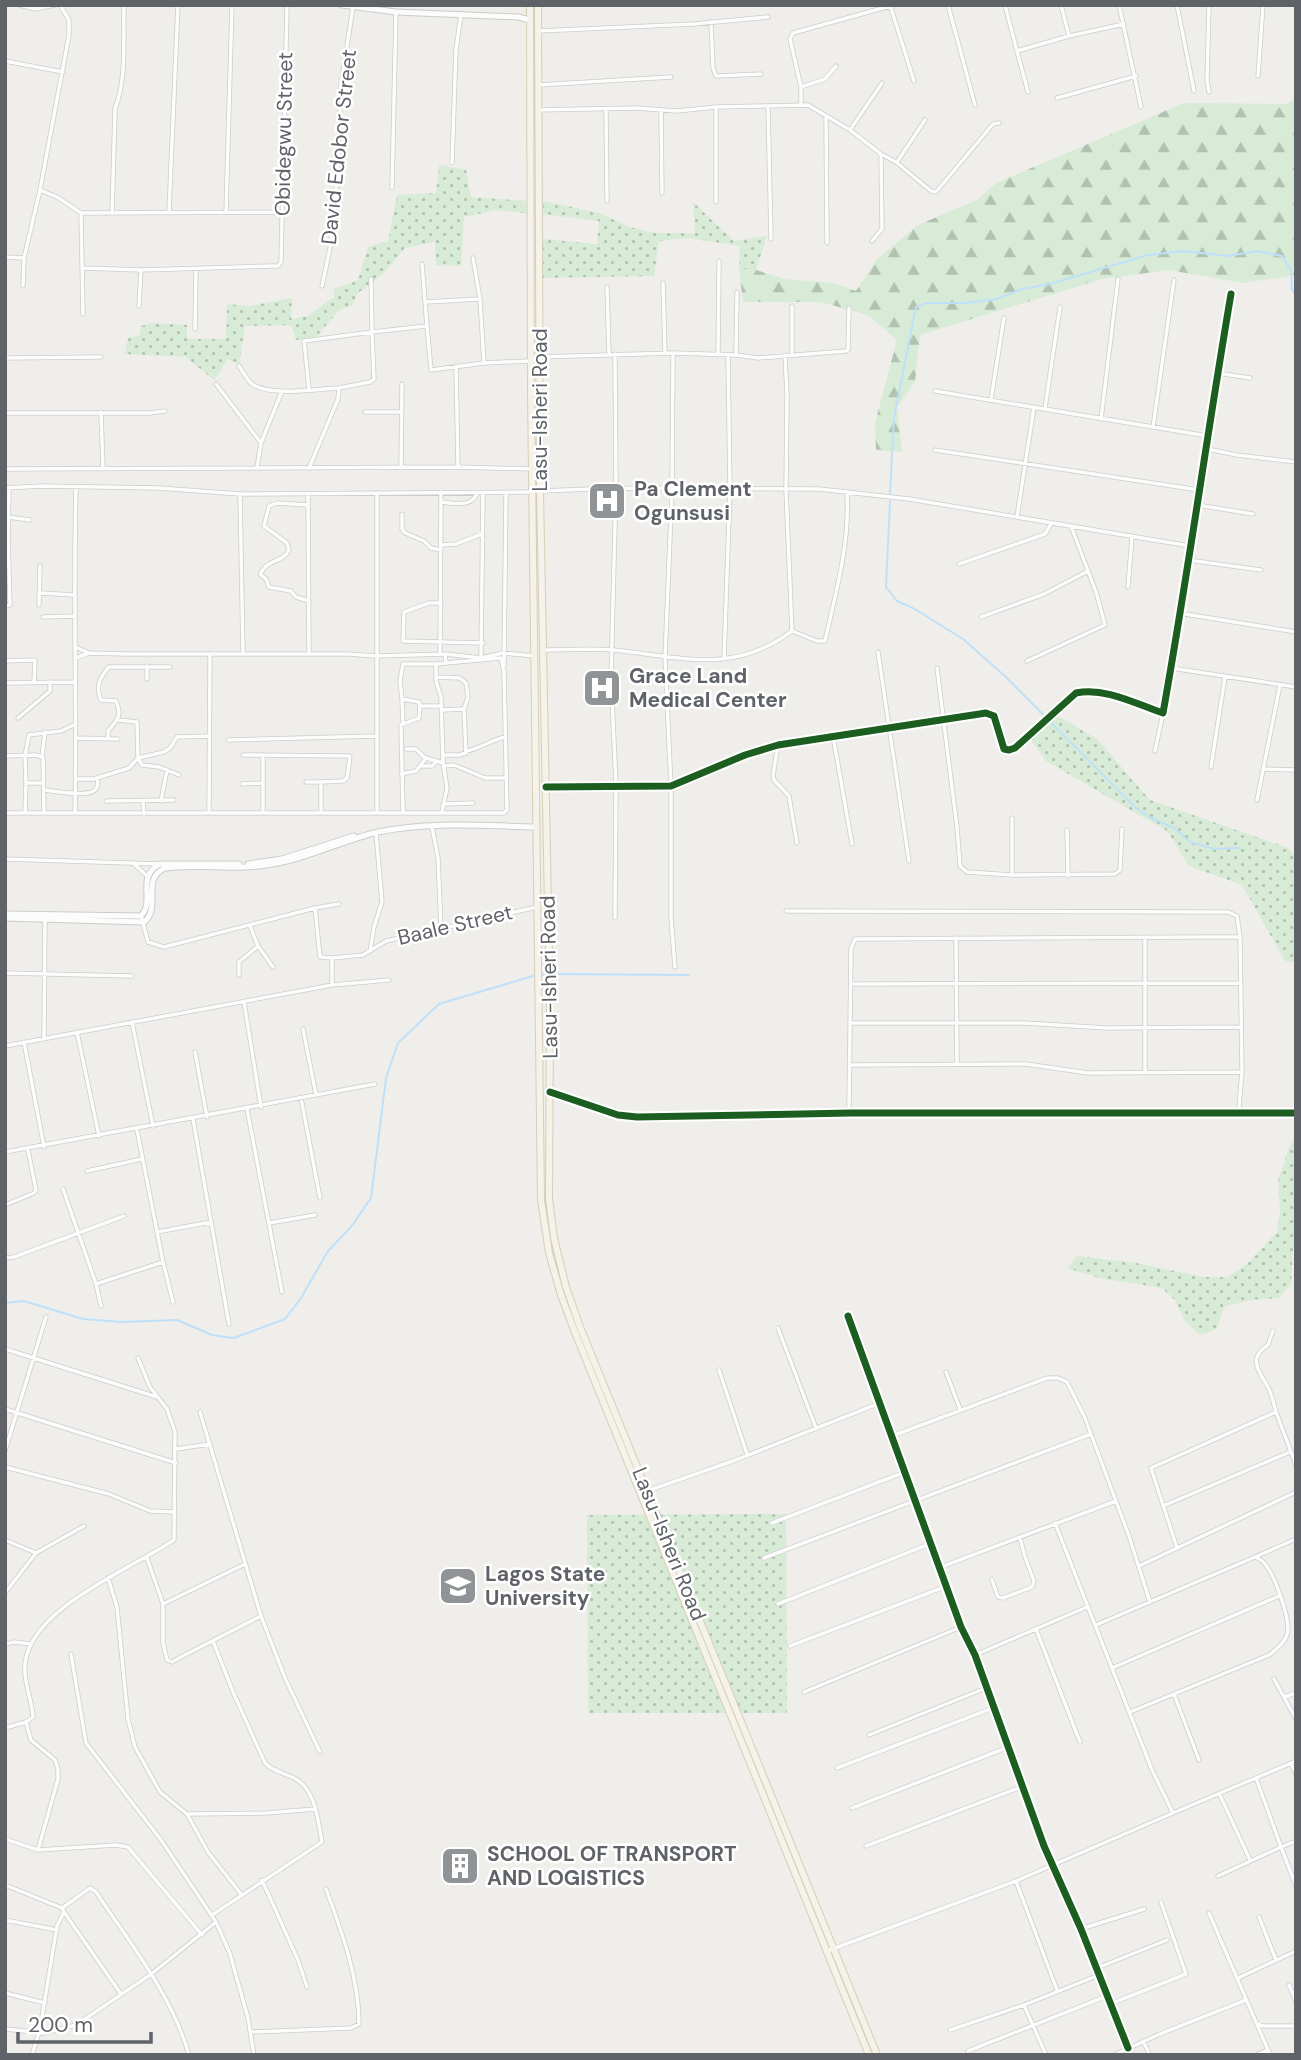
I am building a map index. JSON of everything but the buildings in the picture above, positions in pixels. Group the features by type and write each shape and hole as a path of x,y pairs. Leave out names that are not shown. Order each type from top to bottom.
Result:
{"main road":[{"name":"Lasu-Isheri Road","path":"530,5 532,492 541,1200 552,1264 574,1330 741,1740 877,2055"},
{"name":"Lasu-Isheri Road","path":"538,5 540,491 549,975 549,1199 554,1238 580,1327 749,1737 869,2055"},
{"path":"533,554 541,554"},
{"path":"741,1740 749,1737"}],"street":[{"path":"19,5 57,5 69,20 63,72 24,258 23,286"},
{"path":"112,214 115,109 120,94 123,66 124,5"},
{"path":"169,211 178,5"},
{"path":"226,212 232,5"},
{"name":"Obidegwu Street","path":"196,269 278,266 281,262 287,5"},
{"path":"342,5 396,12 518,17 530,20"},
{"path":"424,5 424,13"},
{"path":"948,5 975,105"},
{"path":"1005,5 1028,92"},
{"path":"1061,5 1069,36"},
{"path":"1119,5 1141,107"},
{"path":"1177,5 1194,91"},
{"path":"1209,5 1209,92"},
{"path":"1258,76 1263,5"},
{"name":"David Edobor Street","path":"322,286 330,248 337,180 341,85 353,6"},
{"path":"802,104 801,87 790,40 793,33 890,6 914,81"},
{"path":"392,188 396,12"},
{"path":"452,163 456,50 461,15"},
{"path":"538,31 768,17"},
{"path":"712,22 713,68 716,76 761,74"},
{"path":"1017,51 1124,24"},
{"path":"5,68 6,61 63,72"},
{"path":"801,87 825,79 836,66"},
{"path":"1057,98 1136,76"},
{"path":"538,85 671,77"},
{"path":"850,130 882,83"},
{"path":"538,110 636,108 661,111 808,105 850,130 896,162 931,191 936,192 993,124 999,123"},
{"path":"768,106 771,239"},
{"path":"716,107 716,202"},
{"path":"606,110 607,201"},
{"path":"661,111 662,193"},
{"path":"826,117 827,243"},
{"path":"896,162 925,120"},
{"path":"872,241 882,229 881,154"},
{"path":"40,190 57,197 81,213 282,212"},
{"path":"81,213 83,314"},
{"path":"5,257 24,258"},
{"path":"473,258 480,299 484,363"},
{"path":"718,355 719,261"},
{"path":"422,264 431,370 484,363 531,361"},
{"path":"83,268 196,269 195,329"},
{"path":"139,306 141,270"},
{"path":"239,366 250,382 258,387 282,391 370,382 374,379 371,279"},
{"path":"1101,419 1118,279"},
{"path":"1153,427 1174,280"},
{"path":"663,283 665,353"},
{"path":"607,287 616,488 612,650 616,785 615,918"},
{"path":"736,355 737,292"},
{"path":"1155,751 1208,449 1217,373 1231,294"},
{"path":"425,302 480,299"},
{"path":"792,306 792,355"},
{"path":"1045,409 1060,307"},
{"path":"539,357 673,353 758,358 848,350 849,308"},
{"path":"991,400 1003,318"},
{"path":"309,389 304,341 309,338 427,327"},
{"path":"673,353 672,489 665,658 671,786 671,918 675,967"},
{"path":"724,659 730,490 728,355"},
{"path":"785,355 786,490 792,631"},
{"path":"5,358 100,356"},
{"path":"456,366 458,467"},
{"path":"1217,373 1250,379"},
{"path":"216,384 261,443"},
{"path":"401,468 402,384"},
{"path":"309,468 338,399 340,387"},
{"path":"257,468 261,443 282,391"},
{"path":"935,391 1208,436"},
{"path":"1017,517 1034,407"},
{"path":"5,413 164,411"},
{"path":"101,412 103,469"},
{"path":"365,412 402,412"},
{"path":"1208,449 1296,462"},
{"path":"935,450 1199,490"},
{"path":"5,469 458,467 532,470"},
{"path":"5,606 10,605 7,487 159,488 240,494 532,492"},
{"path":"75,813 76,658 73,595 76,487"},
{"path":"540,491 616,488 819,489 1017,517 1190,546"},
{"path":"441,492 440,642 446,663"},
{"path":"792,631 817,641 825,641 849,523 847,492"},
{"path":"377,493 377,814"},
{"path":"441,502 470,502 480,493"},
{"path":"480,493 483,534 481,658"},
{"path":"5,813 507,812 503,653 506,493"},
{"path":"240,494 243,654"},
{"path":"308,494 309,654"},
{"path":"308,505 277,503 269,506 264,521 265,529 285,541 289,550 285,557 271,561 260,574 269,587 291,591 296,597 309,601"},
{"path":"1197,505 1253,514"},
{"path":"402,514 402,529 405,533 424,541 431,548 456,544 483,534"},
{"path":"6,516 30,520"},
{"path":"959,564 1045,534 1051,524"},
{"path":"1027,661 1105,625 1071,526"},
{"path":"1128,587 1132,536"},
{"path":"1188,560 1261,570"},
{"path":"39,605 40,566"},
{"path":"981,617 1044,594 1088,572"},
{"path":"40,593 73,595"},
{"path":"442,603 429,603 404,612 403,641 483,643"},
{"path":"1179,613 1296,632"},
{"path":"43,617 74,617"},
{"path":"543,650 612,650 665,658 724,659 752,654 774,645 792,631"},
{"path":"75,647 89,653 125,654 443,654 481,658 503,653 535,656"},
{"path":"878,652 909,861"},
{"path":"76,658 89,653"},
{"path":"124,666 125,654"},
{"path":"209,654 209,813"},
{"path":"403,812 400,681 403,664 501,658 504,670"},
{"path":"5,661 35,660 34,682"},
{"path":"436,664 447,788 442,812"},
{"path":"147,666 147,679"},
{"path":"108,738 108,731 118,720 119,710 116,701 101,699 98,689 100,676 109,667 170,667"},
{"path":"937,668 960,866 967,872 1012,875 1068,876 1119,872 1122,860 1122,829"},
{"path":"1171,668 1296,687"},
{"path":"436,677 460,678 466,683 468,697 464,709 467,751"},
{"path":"1211,768 1224,677"},
{"path":"18,718 50,691 50,682"},
{"path":"5,683 75,682"},
{"path":"1257,800 1280,685"},
{"path":"546,787 671,786 735,759 778,745 991,713 1004,749 1009,750 1015,748 1076,693 1089,691 1112,695 1163,713"},
{"path":"402,699 419,702 420,706 419,718 403,723"},
{"path":"420,706 464,709"},
{"path":"118,720 137,722 138,758 144,767 159,767 179,775"},
{"path":"25,813 25,756 29,735 61,730 76,724"},
{"path":"44,813 42,757 45,732"},
{"path":"832,735 852,844"},
{"path":"76,779 98,777 129,768 138,758 164,752 177,737 209,736"},
{"path":"228,740 376,736"},
{"path":"443,755 464,755 490,740 505,737"},
{"path":"76,738 117,738"},
{"path":"778,745 774,780 789,796 797,843"},
{"path":"406,749 416,749 426,758 454,765 485,778 506,778"},
{"path":"243,755 350,756 347,778 342,781 306,782"},
{"path":"263,755 263,813"},
{"path":"5,756 42,757"},
{"path":"401,774 416,771 426,758"},
{"path":"421,766 432,766 437,761"},
{"path":"1265,769 1296,770"},
{"path":"161,800 167,770"},
{"path":"44,790 75,794 93,792 97,788 98,777"},
{"path":"321,782 321,813"},
{"path":"26,783 44,783"},
{"path":"242,783 262,783"},
{"path":"106,801 174,800"},
{"path":"143,801 144,814"},
{"path":"443,804 472,803"},
{"path":"1012,818 1012,875"},
{"path":"5,859 160,864 263,862 282,859 362,833 393,826 537,826"},
{"path":"5,916 142,919 150,915 152,879 157,872 165,868 264,866 394,829 537,826"},
{"path":"432,827 438,858 441,928"},
{"path":"1067,830 1068,876"},
{"path":"370,952 382,902 376,833"},
{"path":"132,862 148,876"},
{"path":"160,864 150,870 148,876 146,907 142,919 148,942 164,947 339,904"},
{"name":"Baale Street","path":"332,958 363,955 386,941 539,906"},
{"path":"315,908 320,957 332,958 332,985"},
{"path":"786,911 1228,912 1237,916 1240,937 1241,1114"},
{"path":"5,916 142,919"},
{"path":"44,1038 45,918"},
{"path":"250,926 258,946 273,967"},
{"path":"851,1113 851,949 855,939 1240,937"},
{"path":"956,938 957,1064"},
{"path":"1145,938 1145,1073"},
{"path":"239,975 239,962 258,946"},
{"path":"5,974 132,976"},
{"path":"5,1046 332,985 389,980"},
{"path":"851,984 1240,983"},
{"path":"244,1002 261,1107"},
{"path":"132,1022 153,1126"},
{"path":"851,1023 1024,1023 1096,1028 1241,1027"},
{"path":"303,1029 316,1095"},
{"path":"77,1032 99,1136"},
{"path":"24,1042 44,1147"},
{"path":"195,1052 206,1117"},
{"path":"851,1065 1026,1063 1075,1072 1241,1072"},
{"path":"5,1152 28,1150 375,1084"},
{"path":"550,1092 618,1115 637,1117 851,1113 1296,1113"},
{"path":"301,1098 320,1198"},
{"path":"247,1109 282,1292"},
{"path":"193,1119 229,1324"},
{"path":"136,1129 173,1302"},
{"path":"5,1205 36,1190 28,1150"},
{"path":"87,1171 142,1159"},
{"path":"63,1189 101,1306"},
{"path":"269,1223 315,1215"},
{"path":"5,1258 79,1235 124,1216"},
{"path":"157,1231 211,1222"},
{"path":"96,1284 163,1262"},
{"path":"848,1316 961,1627 975,1655 1021,1787 1128,2048"},
{"path":"5,1451 46,1317"},
{"path":"778,1328 816,1428"},
{"path":"1273,1331 1268,1345 1259,1351 1256,1359 1258,1374 1270,1391 1296,1465"},
{"path":"5,1349 157,1398"},
{"path":"5,1728 31,1719 33,1714 24,1667 30,1644 54,1616 108,1577 174,1541 176,1448 171,1419 167,1409 157,1398 138,1358"},
{"path":"719,1370 747,1454"},
{"path":"946,1372 961,1410"},
{"path":"892,1436 1047,1378 1058,1378 1067,1382 1091,1434 1150,1602"},
{"path":"647,1491 733,1461 880,1403"},
{"path":"5,1409 176,1463"},
{"path":"200,1412 261,1616 285,1678 320,1752"},
{"path":"1177,1548 1152,1468 1276,1412"},
{"path":"764,1558 1091,1434"},
{"path":"176,1448 210,1444"},
{"path":"1163,1506 1291,1452"},
{"path":"5,1467 109,1494 150,1511 175,1512"},
{"path":"772,1523 905,1472"},
{"path":"1139,1566 1296,1492"},
{"path":"941,1567 1116,1501"},
{"path":"1055,1523 1153,1770 1174,1813"},
{"path":"5,1593 36,1553 84,1526"},
{"path":"992,1580 998,1597 1003,1598 1031,1587 1034,1581 1020,1537"},
{"path":"1096,1626 1296,1539"},
{"path":"5,1540 36,1553"},
{"path":"778,1604 932,1543"},
{"path":"1130,1712 1269,1655 1282,1644 1288,1634 1289,1623 1264,1562 1255,1557"},
{"path":"147,1558 163,1604 163,1643 167,1660 172,1662 261,1616"},
{"path":"163,1604 245,1564"},
{"path":"108,1577 117,1607 128,1719 135,1747 160,1792 187,1814 208,1852 241,1894"},
{"path":"790,1646 947,1586"},
{"path":"1112,1668 1279,1596"},
{"path":"975,1655 1087,1607"},
{"path":"804,1692 961,1627"},
{"path":"1036,1629 1080,1742"},
{"path":"212,1915 321,1844 315,1809 303,1784 271,1769 265,1763 213,1641"},
{"path":"5,1644 30,1644"},
{"path":"71,1654 86,1743 161,1840 216,1922 230,1954 251,2032 254,2055"},
{"path":"1274,1679 1296,1719"},
{"path":"869,1735 986,1688"},
{"path":"1284,1698 1296,1693"},
{"path":"1174,1694 1199,1760"},
{"path":"837,1768 993,1708"},
{"path":"26,1722 32,1740 48,1753 58,1769 58,1779 38,1850"},
{"path":"852,1808 1007,1748"},
{"path":"830,1949 1016,1881 1293,1762 1296,1774"},
{"path":"1256,1778 1296,1886"},
{"path":"866,1846 1021,1787"},
{"path":"1219,1793 1250,1860"},
{"path":"187,1814 267,1813 315,1809"},
{"path":"5,1839 38,1850 116,1845 128,1847 202,1935"},
{"path":"1218,1876 1296,1841"},
{"path":"262,1880 298,1960 307,1987"},
{"path":"1016,1881 1057,1991"},
{"path":"5,1885 63,1910 121,1994"},
{"path":"32,2055 63,1910 92,1888 150,1975 181,2029 189,2055"},
{"path":"251,2032 351,2028 359,2024 356,1993 342,1934 326,1889"},
{"path":"1110,2004 1186,1974 1161,1902"},
{"path":"1081,1929 1144,1909"},
{"path":"1209,1913 1222,1948 1270,2052 1256,2055"},
{"path":"1259,1917 1276,1960"},
{"path":"5,1921 57,1930"},
{"path":"5,2029 38,2033 76,2025 150,1975 216,1922"},
{"path":"1097,1968 1167,1940"},
{"path":"1238,1978 1296,1951"},
{"path":"950,2030 1024,2005 1099,1974"},
{"path":"1289,1984 1296,2001"},
{"path":"5,1993 45,2003"},
{"path":"968,2051 1108,1996"},
{"path":"1114,2055 1246,2000"},
{"path":"1024,2005 1046,2055"},
{"path":"1255,2022 1263,2026 1296,2026"},
{"path":"1143,2041 1150,2055"}],"green space":[{"path":"1296,99 1296,275 1243,283 1169,270 1102,279 920,335 915,382 897,407 902,452 876,450 875,423 897,340 868,315 821,302 743,302 739,269 756,270 784,279 834,283 856,291 877,259 918,225 977,200 996,183 1184,103 1286,104"},
{"path":"439,165 466,170 471,197 539,202 539,215 497,210 464,217 461,266 436,265 435,242 405,248 383,274 358,293 352,306 340,309 316,337 296,340 291,325 245,326 239,364 228,359 214,380 186,357 125,354 128,338 140,335 141,326 154,323 187,325 187,339 226,339 227,304 250,306 292,298 291,319 308,316 334,297 334,289 358,280 368,247 388,241 397,195 436,193"},
{"path":"543,201 600,213 629,227 657,233 695,233 693,202 734,241 767,236 756,270 739,269 740,246 688,238 659,241 654,276 541,278 543,239 597,244 599,221 543,214"},
{"path":"1051,712 1097,739 1150,800 1288,848 1296,858 1296,962 1285,961 1242,885 1189,866 1167,831 1046,761 1029,737"},
{"path":"1296,1137 1296,1244 1293,1250 1291,1284 1279,1298 1250,1300 1224,1307 1217,1329 1200,1335 1184,1320 1176,1301 1162,1288 1099,1278 1067,1268 1077,1256 1136,1263 1203,1277 1228,1277 1249,1262 1277,1232 1280,1212 1278,1180"},
{"path":"786,1514 787,1713 588,1713 587,1515"}],"waterway":[{"path":"890,493 894,418 916,307 927,303 965,303 997,299 1022,289 1050,284 1148,255 1183,251 1228,256 1257,251 1282,256 1291,270 1292,290 1296,295"},
{"path":"890,501 886,587 897,601 963,639 1007,678 1135,807 1174,828 1190,842 1214,849 1240,848"},
{"path":"5,1303 24,1301 83,1319 122,1322 177,1320 212,1335 234,1338 285,1319 301,1298 328,1251 351,1227 371,1198 386,1078 398,1043 439,1004 547,974"},
{"path":"553,974 689,975"}],"cycle path":[{"path":"546,787 671,786 745,755 778,745 986,713 994,716 1004,749 1009,750 1015,748 1076,693 1109,694 1163,713 1231,294"},
{"path":"550,1092 618,1115 637,1117 851,1113 1296,1113"},
{"path":"848,1316 1044,1846 1081,1929 1128,2048"}],"place":[{"name":"Pa Clement Ogunsusi","path":"607,501"},
{"name":"Grace Land Medical Center","path":"602,688"},
{"name":"Lagos State University","path":"458,1586"},
{"name":"SCHOOL OF TRANSPORT AND LOGISTICS","path":"460,1866"}]}
